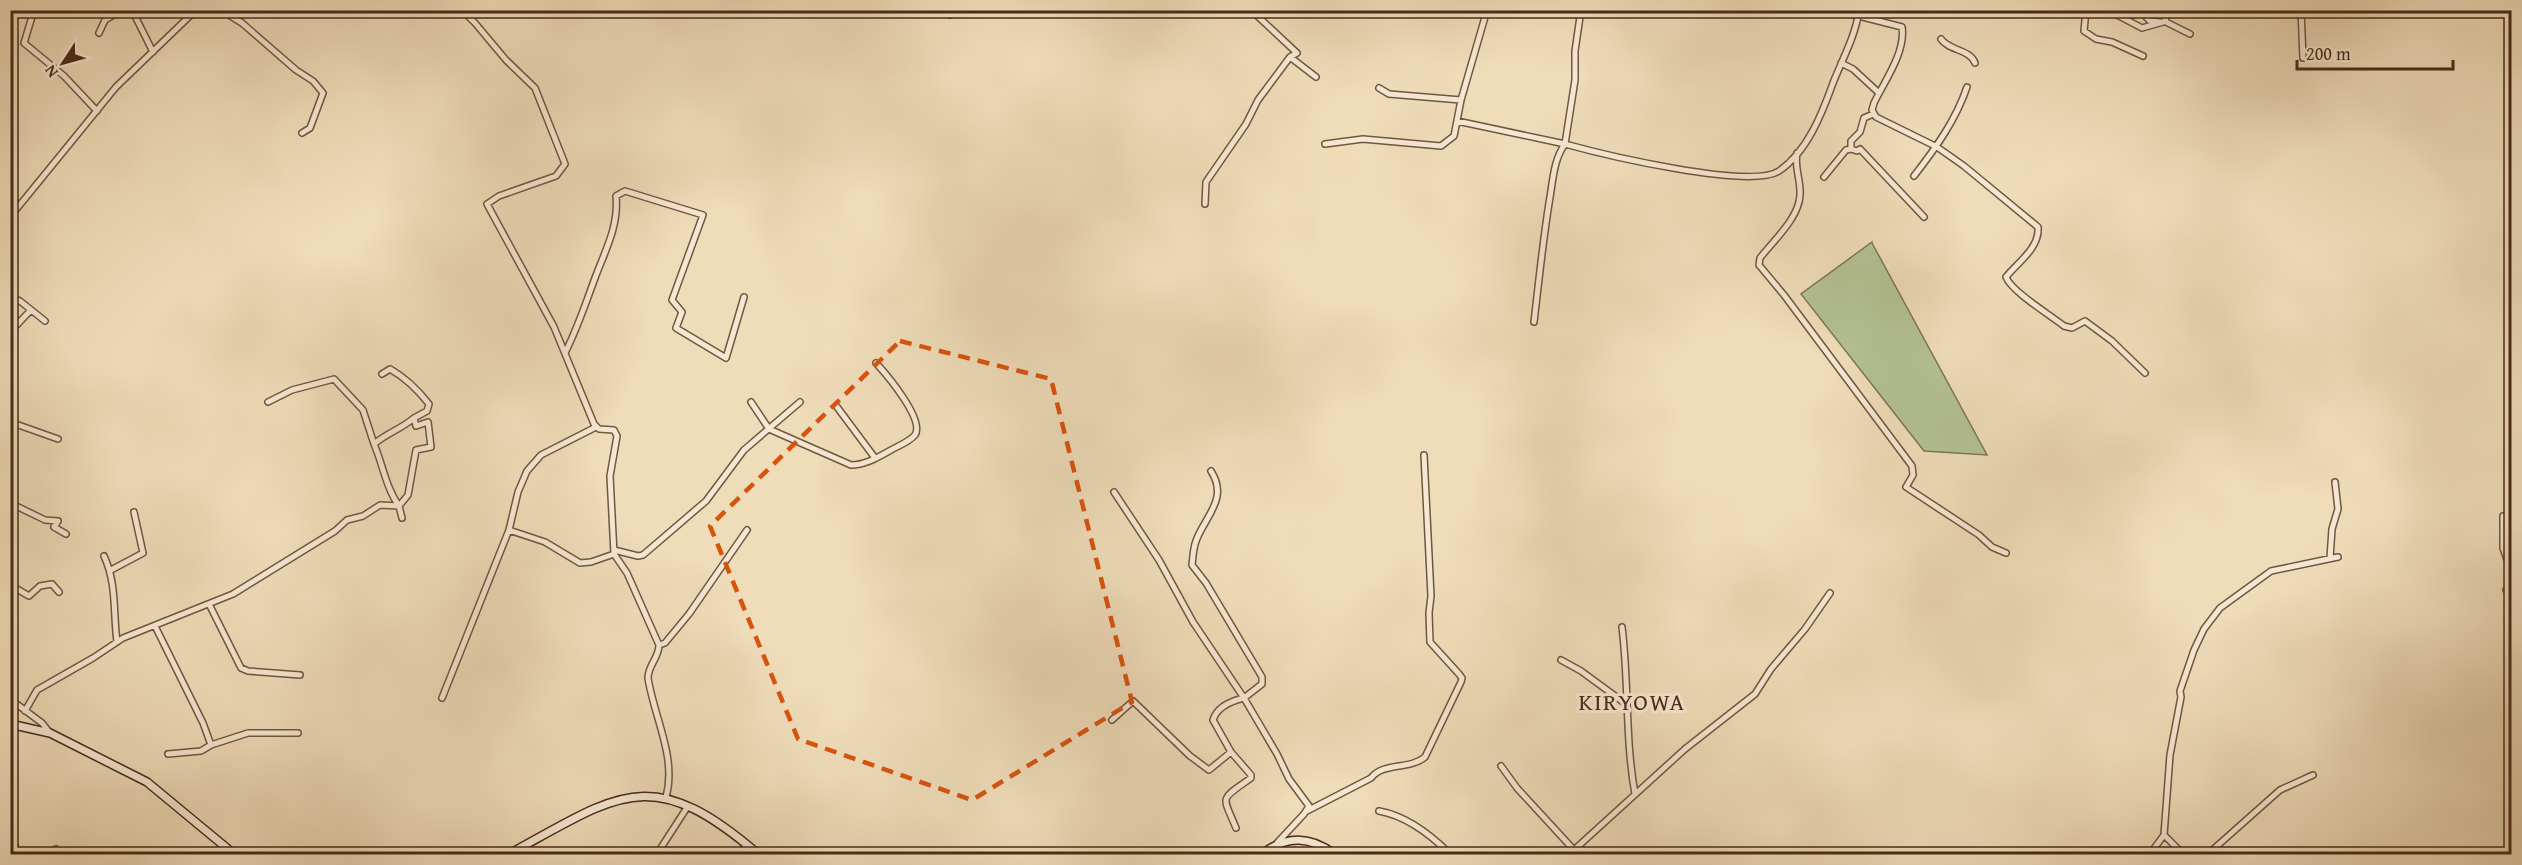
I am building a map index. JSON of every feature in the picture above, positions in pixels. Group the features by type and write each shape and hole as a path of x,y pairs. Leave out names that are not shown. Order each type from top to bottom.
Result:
{"street":[{"path":"34,10 24,43 64,76 97,111"},
{"path":"99,33 105,20 123,10"},
{"path":"132,10 153,52"},
{"path":"10,217 116,87 196,10"},
{"path":"221,10 242,23 296,70 313,81 323,93 310,128 302,133"},
{"path":"462,10 506,60 535,88 565,164 556,176 499,196 487,204 534,288 565,353 596,427"},
{"path":"1205,204 1206,182 1246,124 1258,100 1290,57 1297,53 1251,10"},
{"path":"1325,144 1363,139 1441,146 1454,136 1461,100 1487,10"},
{"path":"1534,322 1545,229 1559,152 1565,144 1575,80 1575,51 1581,10"},
{"path":"1820,10 1859,13 1899,25 1903,30 1899,51 1874,103 1874,114 1879,120 1937,147 1964,166 2038,227 2039,235 2019,266 2006,277 2007,281 2018,292 2064,326 2072,328 2085,321 2112,341 2145,373"},
{"path":"2086,10 2084,31 2087,34 2143,56"},
{"path":"2106,10 2142,28 2164,22"},
{"path":"2123,10 2123,18"},
{"path":"2139,10 2150,21 2164,22 2190,34"},
{"path":"2164,10 2164,22"},
{"path":"2301,10 2303,58"},
{"path":"1859,13 1824,108 1795,161 1800,194 1797,208 1760,258 1759,265 1785,295 1912,466 1914,475 1906,487 1979,535 1992,547 2006,553"},
{"path":"1941,39 1946,46 1971,56 1974,63"},
{"path":"1290,57 1316,77"},
{"path":"1841,63 1853,69 1879,93"},
{"path":"1914,176 1937,147 1967,87"},
{"path":"1379,88 1389,94 1461,100"},
{"path":"1851,149 1851,141 1860,132 1864,118 1874,114"},
{"path":"1457,121 1475,127 1698,172 1768,176 1780,170 1798,152"},
{"path":"1824,177 1846,150 1860,149 1924,217"},
{"path":"565,353 583,317 612,234 618,212 616,196 625,191 703,215 672,300 682,312 676,328 726,358 744,297"},
{"path":"10,297 20,301 45,321"},
{"path":"10,332 30,311"},
{"path":"751,402 769,429 851,465 861,465 910,439 918,426 910,409 876,363"},
{"path":"374,444 384,435 404,427 427,411 429,404 419,391 399,374 390,369 382,374"},
{"path":"268,402 292,390 334,379 363,411 383,465 389,493 399,506 402,518"},
{"path":"509,530 545,542 580,563 591,562 614,552 643,555 706,501 744,450 800,402"},
{"path":"837,407 875,458"},
{"path":"399,506 408,495 416,450 431,447 428,422 416,426 414,418"},
{"path":"10,422 58,439"},
{"path":"442,698 509,530 518,492 527,471 541,455 596,427 614,430 617,436 610,476 614,552 627,573 659,645 657,655 649,667 648,678 669,767 670,783 666,797"},
{"path":"1262,855 1274,847 1307,811 1371,778 1376,772 1414,764 1425,757 1461,682 1462,678 1459,674 1430,642 1431,596 1424,455"},
{"path":"1211,471 1218,481 1216,501 1195,543 1192,565 1206,583 1262,677 1262,684 1244,698 1225,705 1214,717 1231,752 1251,775 1251,778 1227,794 1225,801 1236,828"},
{"path":"2330,558 2332,530 2338,509 2335,483"},
{"path":"1114,492 1159,560 1193,622 1244,698 1289,779 1308,802 1307,811"},
{"path":"10,503 45,520 58,521 54,527 66,534"},
{"path":"25,711 36,690 134,632 155,626 233,594 335,531 347,520 363,516 380,505 399,506"},
{"path":"111,570 143,553 134,512"},
{"path":"2503,516 2503,548 2511,574"},
{"path":"659,645 665,643 689,614 715,573 747,530"},
{"path":"104,556 111,570 116,601 114,623 117,642"},
{"path":"2151,855 2164,835 2170,755 2181,697 2180,691 2204,629 2220,608 2271,571 2338,557"},
{"path":"10,585 29,596 40,586 52,584 59,592"},
{"path":"1501,766 1517,788 1574,853 1685,749 1755,694 1771,669 1805,629 1830,593"},
{"path":"209,604 241,668 248,671 300,675"},
{"path":"155,626 203,723 211,745"},
{"path":"1622,627 1629,763 1635,794"},
{"path":"1561,660 1571,664 1626,704"},
{"path":"10,699 42,723 50,733"},
{"path":"1112,720 1133,700 1190,756 1209,770 1231,752"},
{"path":"10,723 50,733 147,782 234,855"},
{"path":"168,754 201,751 211,745 248,733 298,733"},
{"path":"2208,855 2280,790 2313,775"},
{"path":"509,855 606,803 627,796 666,797 688,806 705,814 759,855"},
{"path":"657,855 688,806"},
{"path":"1378,811 1395,814 1413,824 1450,855"},
{"path":"10,832 18,855"},
{"path":"2164,835 2183,855"},
{"path":"1274,847 1296,840 1312,841 1334,855"},
{"path":"740,855 747,844"},
{"path":"49,855 56,849"}],"highlighted area":[{"path":"900,341 1051,379 1132,702 972,800 798,739 710,526"}],"green space":[{"path":"1872,242 1987,455 1924,451 1801,294"}],"district":[{"name":"KIRYOWA","path":"1632,702"}]}
